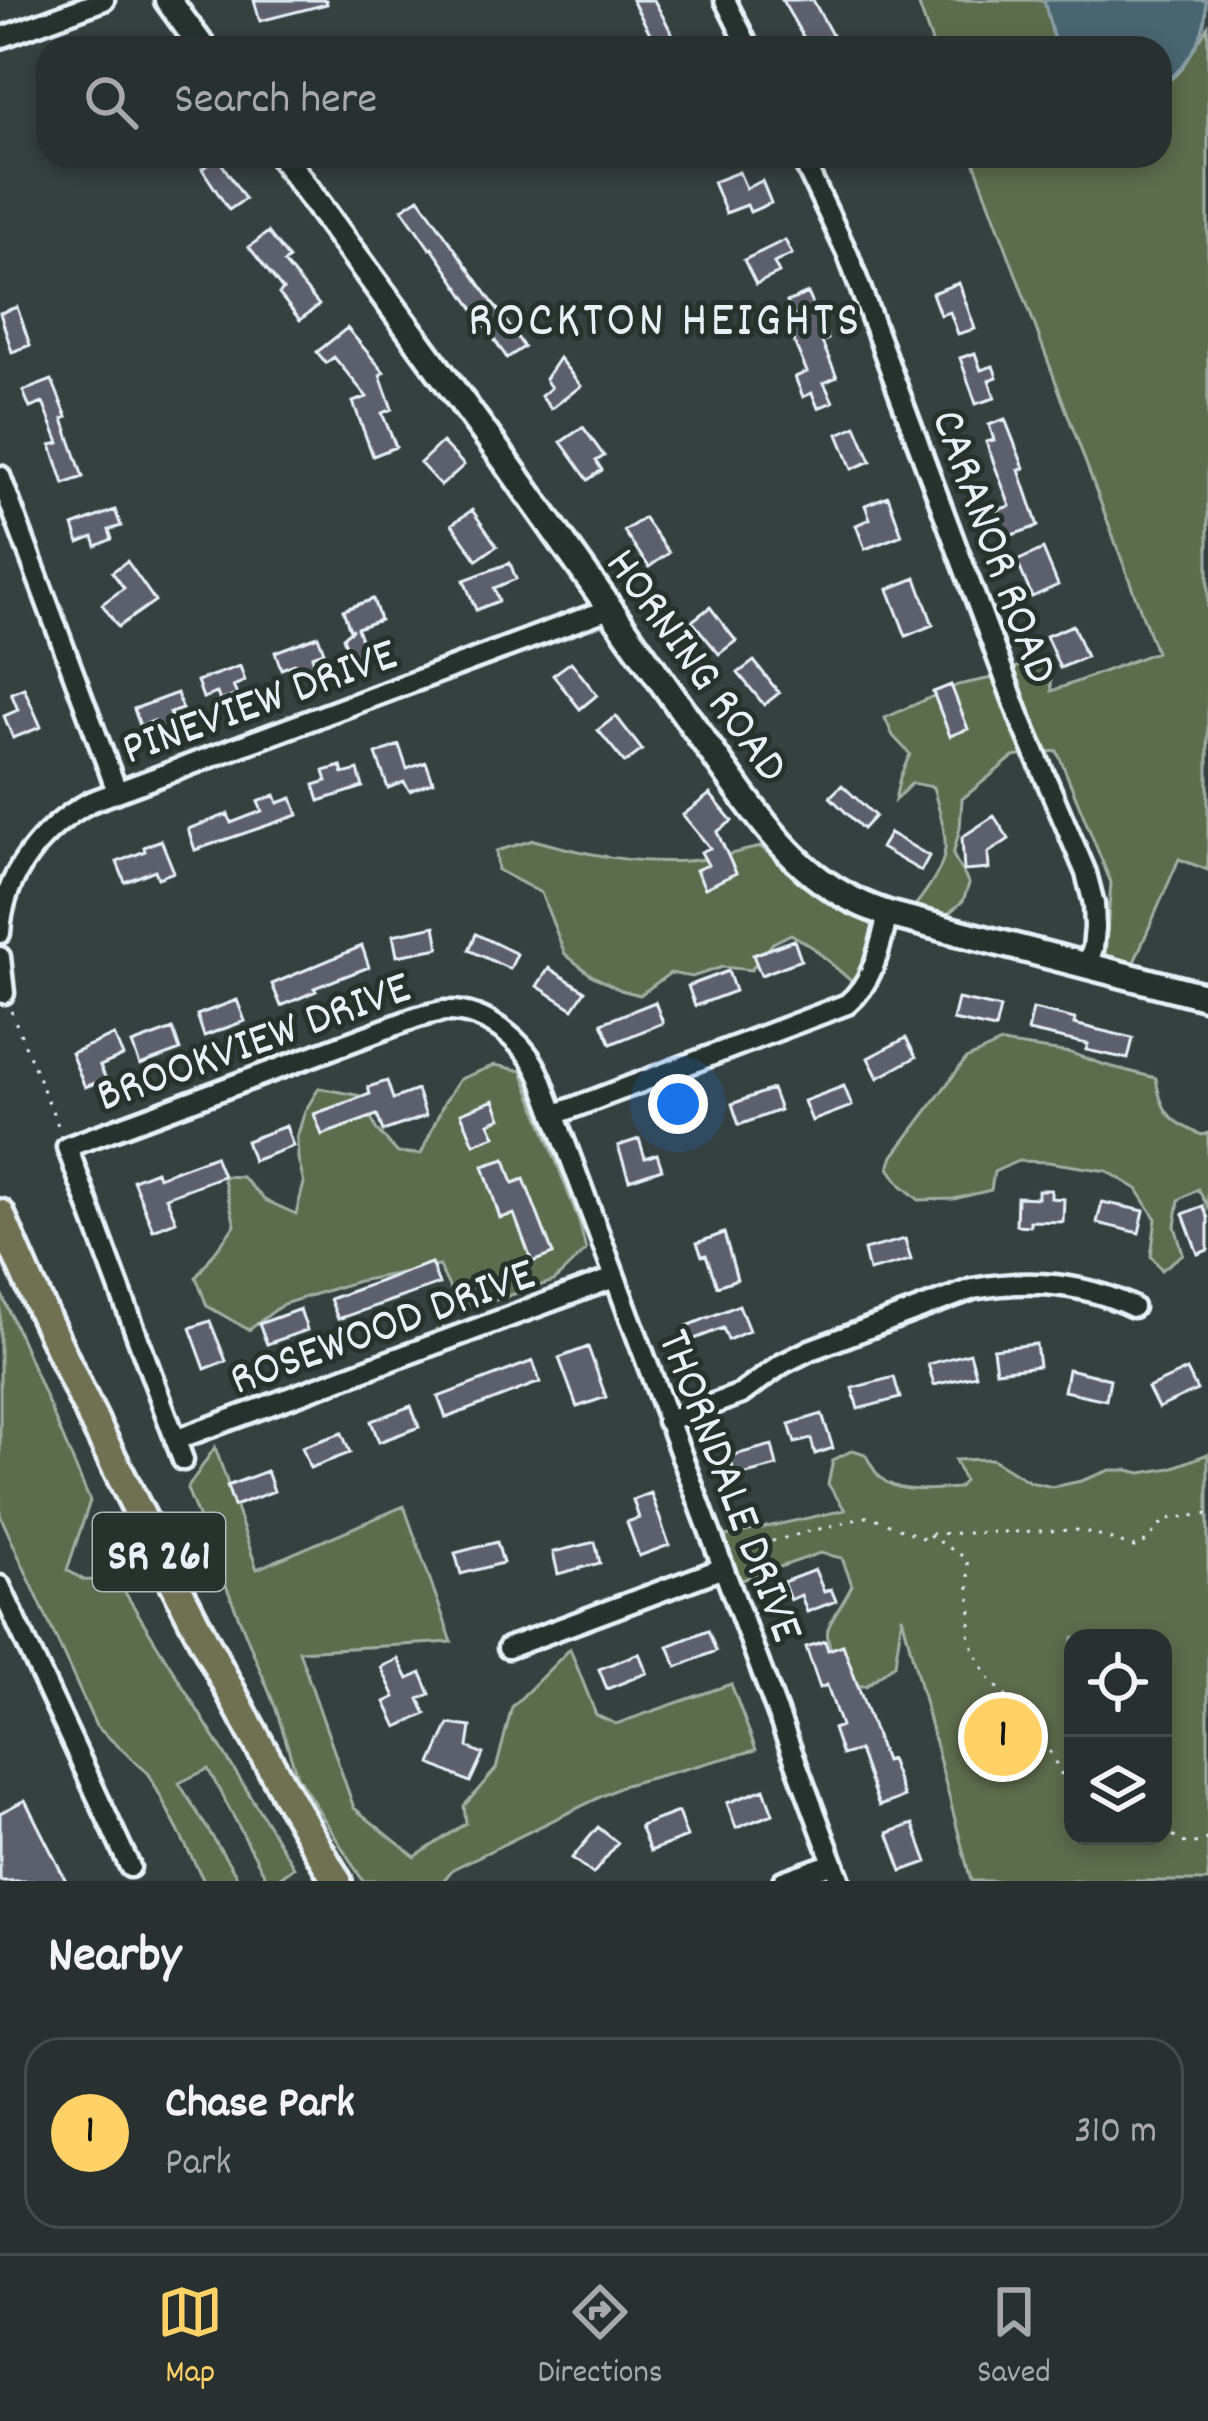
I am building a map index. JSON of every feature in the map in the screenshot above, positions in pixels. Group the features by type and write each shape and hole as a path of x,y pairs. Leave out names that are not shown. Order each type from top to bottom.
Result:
{"main road":[{"name":"SR 261","path":"0,1214 40,1310 152,1538 232,1695 337,1881"}],"street":[{"path":"0,38 104,0"},
{"path":"168,0 194,36"},
{"path":"725,0 742,36"},
{"name":"HORNING ROAD","path":"291,168 777,841 801,866 849,899 888,914 1208,997"},
{"name":"CARANOR ROAD","path":"807,168 848,255 1020,718 1085,873 1095,928 1088,965"},
{"path":"0,476 117,791"},
{"name":"PINEVIEW DRIVE","path":"0,933 15,874 42,837 75,811 117,791 609,609"},
{"path":"554,1115 847,1004 869,976 888,914"},
{"path":"0,957 4,993"},
{"name":"BROOKVIEW DRIVE","path":"67,1147 374,1031 440,1011 477,1017 527,1052 554,1115"},
{"name":"THORNDALE DRIVE","path":"554,1115 667,1421 728,1560 837,1872"},
{"path":"67,1147 183,1460"},
{"name":"ROSEWOOD DRIVE","path":"175,1440 614,1278"},
{"path":"667,1421 741,1394 810,1350 973,1289 1052,1284 1111,1296 1132,1307"},
{"path":"508,1648 728,1560"},
{"path":"0,1586 130,1867"},
{"path":"783,1881 837,1872"}],"path":[{"path":"4,993 67,1147"},
{"path":"728,1560 870,1516 922,1538 928,1534 1080,1530 1134,1547 1143,1544 1166,1519 1208,1514"},
{"path":"928,1534 967,1559 968,1634 989,1678 1040,1733 1064,1778"},
{"path":"1172,1835 1188,1845 1208,1839"}],"green space":[{"path":"917,0 1044,0 1053,36 930,36"},
{"path":"1208,26 1208,870 1179,859 1128,976 1104,970 1111,883 1057,751 1013,757 962,799 953,855 969,884 963,901 948,914 914,907 937,874 945,838 933,787 912,783 895,800 910,754 893,736 885,718 1035,658 1050,673 1052,691 1156,652 976,168 1172,168 1172,78"},
{"path":"534,840 647,861 695,860 761,847 815,889 876,918 875,962 851,981 791,934 773,943 751,970 722,967 692,977 670,973 640,995 621,990 591,975 565,954 541,893 498,870 496,851"},
{"path":"1001,1043 1071,1053 1156,1078 1169,1114 1191,1130 1208,1133 1208,1207 1198,1189 1179,1200 1175,1226 1183,1254 1162,1270 1151,1256 1156,1219 1137,1189 1107,1171 1018,1161 994,1172 991,1190 954,1199 919,1200 901,1185 889,1168 893,1156 966,1059"},
{"path":"495,1065 522,1071 579,1221 586,1250 554,1281 474,1307 454,1297 439,1266 358,1281 283,1304 249,1330 207,1306 196,1277 235,1225 223,1176 242,1177 265,1200 296,1214 304,1183 297,1137 319,1088 362,1096 376,1129 398,1153 421,1154 460,1079"},
{"path":"0,1290 90,1501 67,1570 84,1580 118,1581 294,1867 275,1881 268,1881 208,1769 179,1783 240,1881 204,1881 149,1774 96,1726 0,1515"},
{"path":"215,1447 257,1569 404,1506 452,1642 299,1651 354,1808 415,1857 466,1823 464,1806 496,1769 512,1707 570,1649 596,1715 616,1724 731,1684 756,1750 625,1785 453,1869 443,1881 363,1881 297,1776 276,1709 187,1489"},
{"path":"853,1450 865,1454 888,1483 928,1490 958,1488 964,1481 955,1460 992,1459 1030,1482 1053,1487 1110,1470 1141,1473 1171,1468 1208,1454 1208,1881 971,1881 902,1616 895,1664 866,1686 848,1686 827,1635 852,1585 842,1558 820,1553 739,1581 725,1536 845,1510 828,1484 833,1460"}],"water":[{"path":"1044,0 1206,0 1194,49 1172,77 1172,36 1053,36"}],"building":[{"path":"254,0 326,0 327,4 260,21"},
{"path":"632,0 654,0 674,36 652,36"},
{"path":"782,0 813,0 832,36 803,36"},
{"path":"225,168 245,199 229,210 202,169"},
{"path":"739,172 746,188 762,181 771,203 750,212 747,205 726,213 713,182"},
{"path":"419,198 524,347 507,358 402,209"},
{"path":"268,232 289,259 284,263 319,305 300,320 249,247"},
{"path":"785,240 792,254 774,263 779,273 756,284 744,260"},
{"path":"959,283 975,329 958,334 950,312 940,315 932,293"},
{"path":"808,293 828,339 822,342 837,377 824,383 833,402 818,408 812,393 803,397 795,377 807,372 786,323 795,319 787,302"},
{"path":"17,307 30,345 12,352 0,313"},
{"path":"347,328 384,372 380,375 392,409 382,413 396,447 373,456 353,402 367,397 334,357 326,363 317,352"},
{"path":"975,353 981,370 993,366 997,377 989,380 995,398 976,404 960,358"},
{"path":"559,358 581,386 551,409 541,396 551,388 545,379"},
{"path":"52,380 83,477 64,484 51,445 59,443 43,403 30,408 23,391"},
{"path":"1005,419 1024,468 1019,470 1038,526 1006,537 997,510 1010,506 986,442 994,440 989,425"},
{"path":"856,426 871,461 852,469 838,434"},
{"path":"583,427 604,456 596,461 602,470 588,480 561,442"},
{"path":"442,442 464,465 441,486 420,463"},
{"path":"888,496 902,535 865,549 856,525 870,519 865,505"},
{"path":"115,510 121,526 109,530 112,539 96,546 93,537 79,543 73,526"},
{"path":"472,510 497,546 477,560 452,524"},
{"path":"644,518 669,553 649,567 624,531"},
{"path":"1043,549 1058,585 1032,597 1017,561"},
{"path":"127,561 155,601 118,627 102,604 124,588 112,572"},
{"path":"510,563 516,579 494,588 499,601 476,610 464,580"},
{"path":"916,578 933,625 906,636 888,589"},
{"path":"373,599 380,620 357,628 365,651 350,656 343,637 353,629 343,610"},
{"path":"710,607 736,641 719,654 692,621"},
{"path":"1073,625 1086,657 1060,668 1046,636"},
{"path":"318,636 324,652 312,656 315,666 298,672 295,664 281,669 275,652"},
{"path":"754,661 779,693 764,705 738,673"},
{"path":"571,662 597,695 580,709 553,675"},
{"path":"240,666 245,681 233,686 237,695 220,701 217,693 203,698 197,681"},
{"path":"951,685 968,729 950,736 933,692"},
{"path":"24,688 41,727 13,738 4,716 18,710 11,693"},
{"path":"177,693 182,709 170,713 174,723 157,729 154,721 140,726 134,709"},
{"path":"616,716 642,750 625,763 598,730"},
{"path":"399,745 407,769 426,762 433,782 410,791 404,782 388,788 376,754"},
{"path":"341,766 343,774 358,770 363,787 319,801 314,785 327,781 324,771"},
{"path":"842,785 875,816 863,829 830,797"},
{"path":"710,794 732,821 717,832 736,873 705,888 696,870 708,865 701,852 710,848 683,815"},
{"path":"275,795 278,803 292,798 298,815 195,850 188,829 228,814 231,823 262,811 258,802"},
{"path":"994,816 1009,839 988,853 989,869 964,871 962,837"},
{"path":"890,833 929,856 921,871 881,848"},
{"path":"161,840 174,872 158,878 155,870 125,882 117,862"},
{"path":"435,926 439,948 397,956 393,935"},
{"path":"476,934 517,954 510,969 469,950"},
{"path":"794,940 801,960 761,975 753,955"},
{"path":"362,946 369,967 281,1006 272,984"},
{"path":"549,968 585,991 573,1009 537,986"},
{"path":"728,971 735,991 695,1006 688,986"},
{"path":"958,999 1000,1008 995,1029 953,1020"},
{"path":"237,1000 245,1021 204,1036 197,1015"},
{"path":"655,1002 663,1023 611,1044 602,1023"},
{"path":"1033,1009 1133,1038 1128,1059 1086,1050 1088,1044 1028,1031"},
{"path":"173,1029 180,1050 140,1065 132,1044"},
{"path":"114,1035 123,1056 100,1066 106,1079 85,1087 71,1053"},
{"path":"906,1038 916,1057 878,1078 868,1058"},
{"path":"387,1081 393,1099 417,1090 426,1116 383,1131 377,1115 322,1135 314,1114 370,1094 368,1087"},
{"path":"844,1086 852,1106 812,1121 804,1101"},
{"path":"772,1089 780,1110 739,1125 732,1104"},
{"path":"494,1100 501,1118 489,1123 495,1136 474,1144 461,1113"},
{"path":"286,1126 293,1146 253,1161 246,1141"},
{"path":"639,1139 645,1158 657,1154 662,1169 629,1180 618,1146"},
{"path":"215,1156 223,1176 166,1197 176,1221 153,1230 133,1180 156,1171 158,1177"},
{"path":"505,1159 513,1183 524,1179 553,1254 532,1262 514,1214 500,1218 483,1166"},
{"path":"1038,1190 1051,1190 1051,1198 1064,1199 1063,1222 1016,1225 1017,1197 1038,1198"},
{"path":"1102,1202 1144,1211 1139,1233 1097,1223"},
{"path":"1203,1206 1208,1218 1208,1250 1198,1254 1183,1214"},
{"path":"724,1233 737,1279 717,1286 697,1243"},
{"path":"905,1239 911,1260 869,1271 864,1250"},
{"path":"431,1263 439,1284 338,1319 330,1299"},
{"path":"739,1305 749,1331 728,1340 723,1328 692,1340 687,1326"},
{"path":"300,1309 307,1330 267,1344 259,1324"},
{"path":"210,1321 226,1361 205,1369 190,1328"},
{"path":"1036,1344 1039,1366 996,1371 993,1349"},
{"path":"588,1347 606,1397 577,1407 559,1358"},
{"path":"970,1353 976,1375 934,1385 928,1364"},
{"path":"533,1361 540,1382 446,1418 438,1397"},
{"path":"1068,1369 1110,1379 1106,1400 1064,1391"},
{"path":"1187,1370 1197,1390 1158,1408 1148,1388"},
{"path":"894,1377 900,1398 858,1409 852,1388"},
{"path":"411,1406 419,1427 379,1442 371,1421"},
{"path":"822,1414 833,1448 815,1454 811,1439 795,1443 789,1424"},
{"path":"342,1433 350,1453 310,1468 302,1447"},
{"path":"772,1445 777,1466 735,1477 730,1456"},
{"path":"267,1471 274,1491 234,1506 227,1486"},
{"path":"651,1493 669,1545 639,1556 627,1522 639,1518 633,1500"},
{"path":"497,1542 503,1563 461,1574 455,1553"},
{"path":"595,1542 600,1563 558,1574 553,1552"},
{"path":"815,1570 824,1592 831,1589 836,1601 807,1612 801,1595 790,1600 783,1582"},
{"path":"708,1630 716,1651 677,1667 668,1646"},
{"path":"825,1641 828,1650 843,1645 885,1761 890,1759 904,1797 879,1806 859,1750 842,1755 833,1729 841,1726 827,1685 820,1688 806,1647"},
{"path":"639,1653 647,1673 607,1689 599,1669"},
{"path":"398,1659 408,1679 421,1673 430,1694 419,1699 426,1714 397,1727 385,1702 395,1697 381,1667"},
{"path":"449,1724 471,1727 468,1747 483,1754 470,1782 431,1764"},
{"path":"764,1789 773,1814 736,1828 727,1803"},
{"path":"25,1800 66,1881 0,1881 0,1813"},
{"path":"678,1812 687,1837 650,1851 640,1826"},
{"path":"913,1824 927,1862 902,1871 888,1833"},
{"path":"598,1827 618,1843 593,1874 572,1858"}],"place":[{"name":"Chase Park","path":"1003,1737"}],"district":[{"name":"ROCKTON HEIGHTS","path":"665,316"}]}
